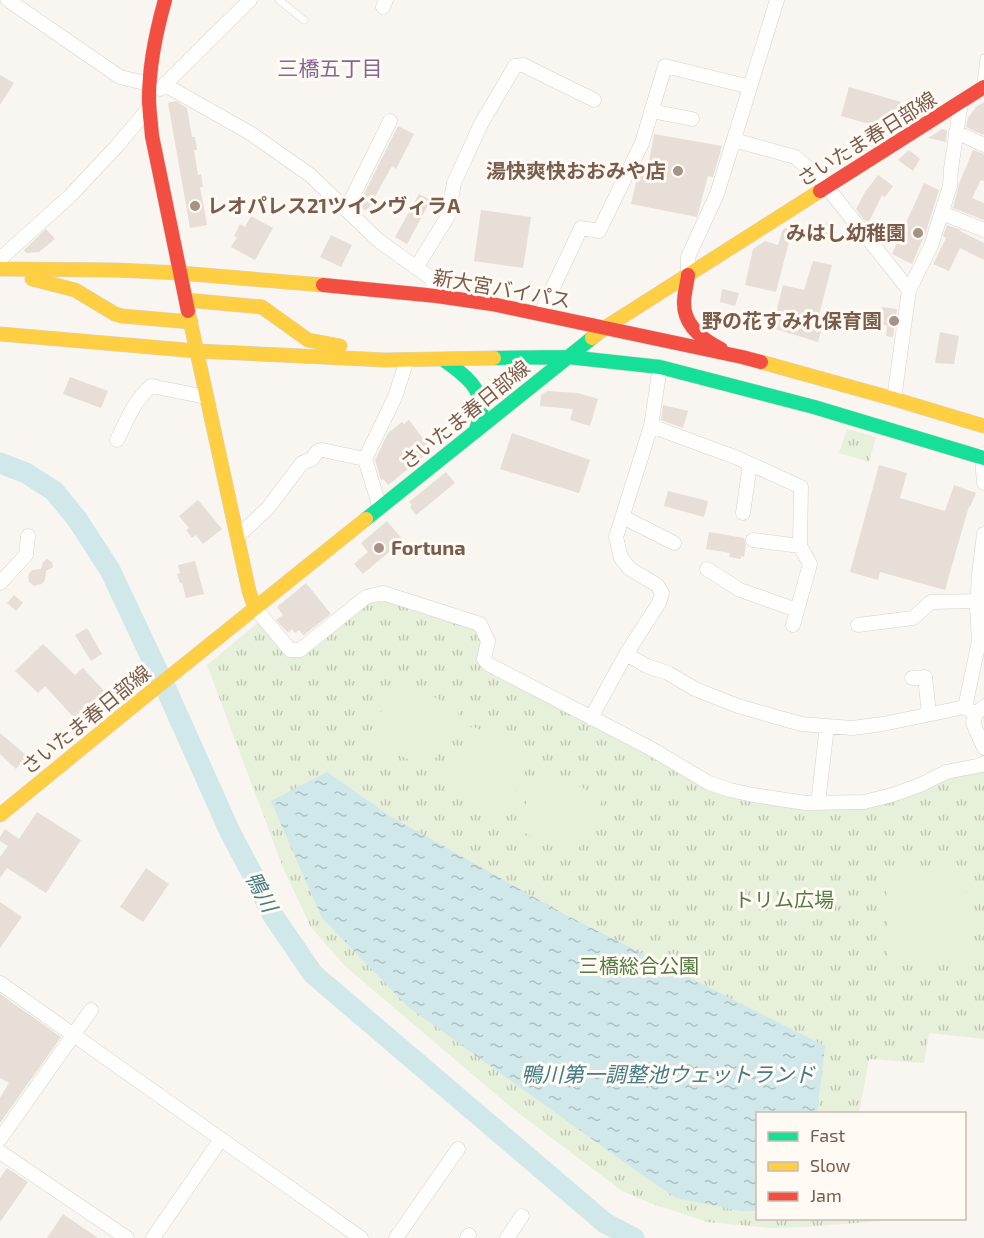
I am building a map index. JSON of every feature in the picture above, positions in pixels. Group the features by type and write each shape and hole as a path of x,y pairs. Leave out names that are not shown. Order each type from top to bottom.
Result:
{"main road":[{"path":"165,0 154,48 149,96 154,147 206,398 249,591 255,608"},
{"name":"さいたま春日部線","path":"0,815 606,327 982,88"},
{"name":"新大宮バイパス","path":"0,271 116,270 180,273 437,296 492,304 742,357 984,426"},
{"path":"0,271 75,290 122,316 191,322"},
{"path":"688,275 684,308 690,324 716,347 742,357"},
{"path":"186,300 262,307 308,340 407,360"},
{"path":"0,334 197,351 385,360 568,357 660,367 983,456"},
{"path":"444,360 463,373 477,392 481,403 481,414 475,432"}],"street":[{"path":"8,0 149,96"},
{"path":"0,259 70,196 116,147 149,96 165,85 250,0"},
{"path":"688,275 687,256 717,194 777,0"},
{"path":"416,268 448,216 454,183 481,124 515,66 523,65 594,100"},
{"path":"541,314 581,228 599,231 642,143 665,66 750,87"},
{"path":"165,85 250,133 310,175 379,241 431,278 437,296"},
{"path":"894,399 909,290 931,246 950,186 961,102"},
{"path":"651,111 692,119"},
{"path":"346,210 390,122"},
{"path":"956,132 984,146"},
{"path":"734,140 795,157 818,176 909,290"},
{"path":"942,213 984,230"},
{"path":"380,508 365,459 395,397 407,360"},
{"path":"591,718 626,654 660,603 662,593 657,585 630,569 621,558 616,537 651,426 660,367"},
{"path":"117,441 134,406 151,386 206,398"},
{"path":"651,426 735,457 801,487 800,546 810,564 793,625"},
{"path":"237,537 268,508 302,463 312,459 318,451 365,459"},
{"path":"983,456 984,483"},
{"path":"743,513 750,464"},
{"path":"623,517 674,543"},
{"path":"984,534 977,601 979,641 973,723 984,748"},
{"path":"0,583 26,555 28,536"},
{"path":"753,540 800,546"},
{"path":"707,569 740,590 797,610"},
{"path":"255,608 290,650 295,651 300,651 366,597 383,594 480,624 488,641 484,659 488,664 650,748 709,783 753,795 806,803 864,802 920,785 946,772 984,764"},
{"path":"858,625 913,618 931,602 977,601"},
{"path":"626,654 647,666 668,673 695,689 738,706 801,724 852,728 929,714 975,709"},
{"path":"912,678 925,677 929,714"},
{"path":"818,803 827,726"},
{"path":"0,983 361,1238"},
{"path":"0,1139 91,1010"},
{"path":"153,1238 222,1139"},
{"path":"396,1238 458,1149"},
{"path":"0,1152 127,1238"},
{"path":"507,1238 522,1216"}],"lane":[{"path":"279,0 304,20"},
{"path":"982,88 984,58"}],"green space":[{"path":"847,429 876,437 869,462 839,453"},
{"name":"三橋総合公園","path":"386,600 479,629 485,641 480,656 706,789 863,807 910,796 947,776 984,767 984,1039 929,1033 924,1063 869,1059 859,1112 756,1112 756,1220 893,1220 771,1228 707,1222 622,1191 512,1108 345,966 311,927 284,870 207,665 261,620 288,653 367,602"},
{"path":"399,678 460,711 429,770 367,738"},
{"path":"472,726 532,757 503,815 442,785"},
{"path":"543,769 603,798 574,857 514,828"},
{"path":"966,869 968,964 888,965 886,871"}],"water":[{"name":"鴨川第一調整池ウェットランド","path":"327,772 390,816 564,914 825,1046 817,1112 756,1112 756,1211 741,1211 676,1198 407,1006 322,918 271,801"}],"building":[{"path":"0,75 14,83 0,105"},
{"path":"849,87 901,102 895,124 889,122 887,129 841,116"},
{"path":"176,101 187,108 192,137 195,137 197,150 194,150 198,175 201,174 203,187 200,187 207,225 190,228 168,103"},
{"path":"984,102 983,135 966,127 968,118 976,107"},
{"path":"398,126 414,134 396,169 392,166 367,211 358,206"},
{"path":"942,129 947,130 946,142 928,138"},
{"name":"湯快爽快おおみや店","path":"654,134 722,146 713,177 708,176 697,217 631,204 639,170 642,164 649,162"},
{"path":"909,150 920,159 913,171 898,160"},
{"path":"973,150 984,154 984,181 981,180 972,198 984,203 984,220 953,208 959,184"},
{"path":"878,175 893,186 885,197 882,195 869,222 864,220 856,209"},
{"path":"924,183 939,190 926,232 912,264 892,254"},
{"path":"419,194 431,200 407,244 395,237"},
{"path":"481,210 531,217 523,268 474,261"},
{"path":"251,216 273,228 255,260 231,247 237,237 234,236 240,224 245,227"},
{"path":"828,221 834,228 826,238 819,231"},
{"path":"947,225 984,243 984,260 960,248 949,271 933,264 946,238 943,236"},
{"path":"785,228 792,230 776,292 745,285 753,249 765,241 778,245"},
{"path":"46,229 55,239 39,252 26,253 24,250"},
{"path":"331,235 352,245 341,267 320,257"},
{"path":"813,261 832,265 819,315 825,317 818,342 772,328 783,285 804,290"},
{"path":"722,289 739,293 735,306 720,302"},
{"path":"882,307 897,309 893,337 886,336 887,325 880,325"},
{"path":"940,332 959,336 954,364 935,363"},
{"path":"70,377 108,391 101,408 63,394"},
{"path":"547,391 578,393 598,399 590,426 570,420 573,409 540,406 541,395"},
{"path":"663,405 688,411 683,428 661,420"},
{"path":"409,420 432,450 388,485 383,479 381,480 375,460 388,433 402,422 404,424"},
{"path":"512,433 590,460 579,493 500,469"},
{"path":"879,465 907,473 900,498 945,511 954,485 976,493 969,506 945,590 880,572 878,580 850,572"},
{"path":"446,472 455,483 416,515 409,502"},
{"path":"668,491 708,501 704,517 664,506"},
{"path":"198,500 222,529 203,544 196,535 192,538 186,530 189,528 179,516"},
{"name":"Fortuna","path":"387,521 403,540 363,574 354,564 368,552 361,543"},
{"path":"709,532 744,538 746,545 744,557 741,556 741,559 729,557 730,553 706,549"},
{"path":"47,559 52,562 53,567 46,571 42,584 34,586 29,582 29,574 32,570 41,569 43,562"},
{"path":"195,561 204,594 186,598 177,574 180,573 178,565"},
{"path":"306,583 331,614 304,635 299,630 295,633 292,629 288,633 276,620 283,615 277,607"},
{"path":"14,595 23,603 16,611 7,603"},
{"path":"87,628 102,654 91,661 75,635"},
{"path":"43,644 75,675 83,668 106,693 105,701 84,721 76,720 45,686 38,693 15,671"},
{"path":"0,733 27,756 16,769 0,754"},
{"path":"37,812 81,840 46,893 7,868 0,878 0,857 8,846 0,841 0,837 5,829 19,839"},
{"path":"146,868 169,884 143,922 120,907"},
{"path":"0,902 22,917 0,948"},
{"path":"0,994 61,1037 0,1123 0,1098 9,1083 0,1078"},
{"path":"7,1168 28,1182 0,1222 0,1178"},
{"path":"63,1214 98,1238 47,1238"}],"waterway":[{"name":"鴨川","path":"0,463 26,473 54,491 77,519 110,570 230,832 272,914 313,974 605,1223 634,1238"}],"traffic: fast":[{"path":"366,519 592,338"},
{"path":"494,358 568,357 660,367 814,407 984,458"},
{"path":"444,360 470,382 479,396 481,413 475,432"}],"traffic: slow":[{"path":"592,338 820,191"},
{"path":"0,269 180,273 323,285"},
{"path":"32,279 75,290 122,316 191,322"},
{"path":"186,300 262,307 308,340 340,346"},
{"path":"188,311 249,591 255,608"},
{"path":"0,334 197,351 385,360 494,358"},
{"path":"761,362 984,426"},
{"path":"0,815 366,519"}],"traffic: jam":[{"path":"165,0 152,61 149,108 152,136 188,311"},
{"path":"820,191 984,87"},
{"path":"688,275 684,296 687,319 701,337 721,349"},
{"path":"323,285 437,296 492,304 761,362"}],"place":[{"name":"湯快爽快おおみや店","path":"678,171"},
{"name":"レオパレス21ツインヴィラA","path":"195,206"},
{"name":"みはし幼稚園","path":"918,233"},
{"name":"野の花すみれ保育園","path":"894,321"},
{"name":"Fortuna","path":"379,548"}],"district":[{"name":"三橋五丁目","path":"330,69"}],"park label":[{"name":"トリム広場","path":"784,900"}]}
